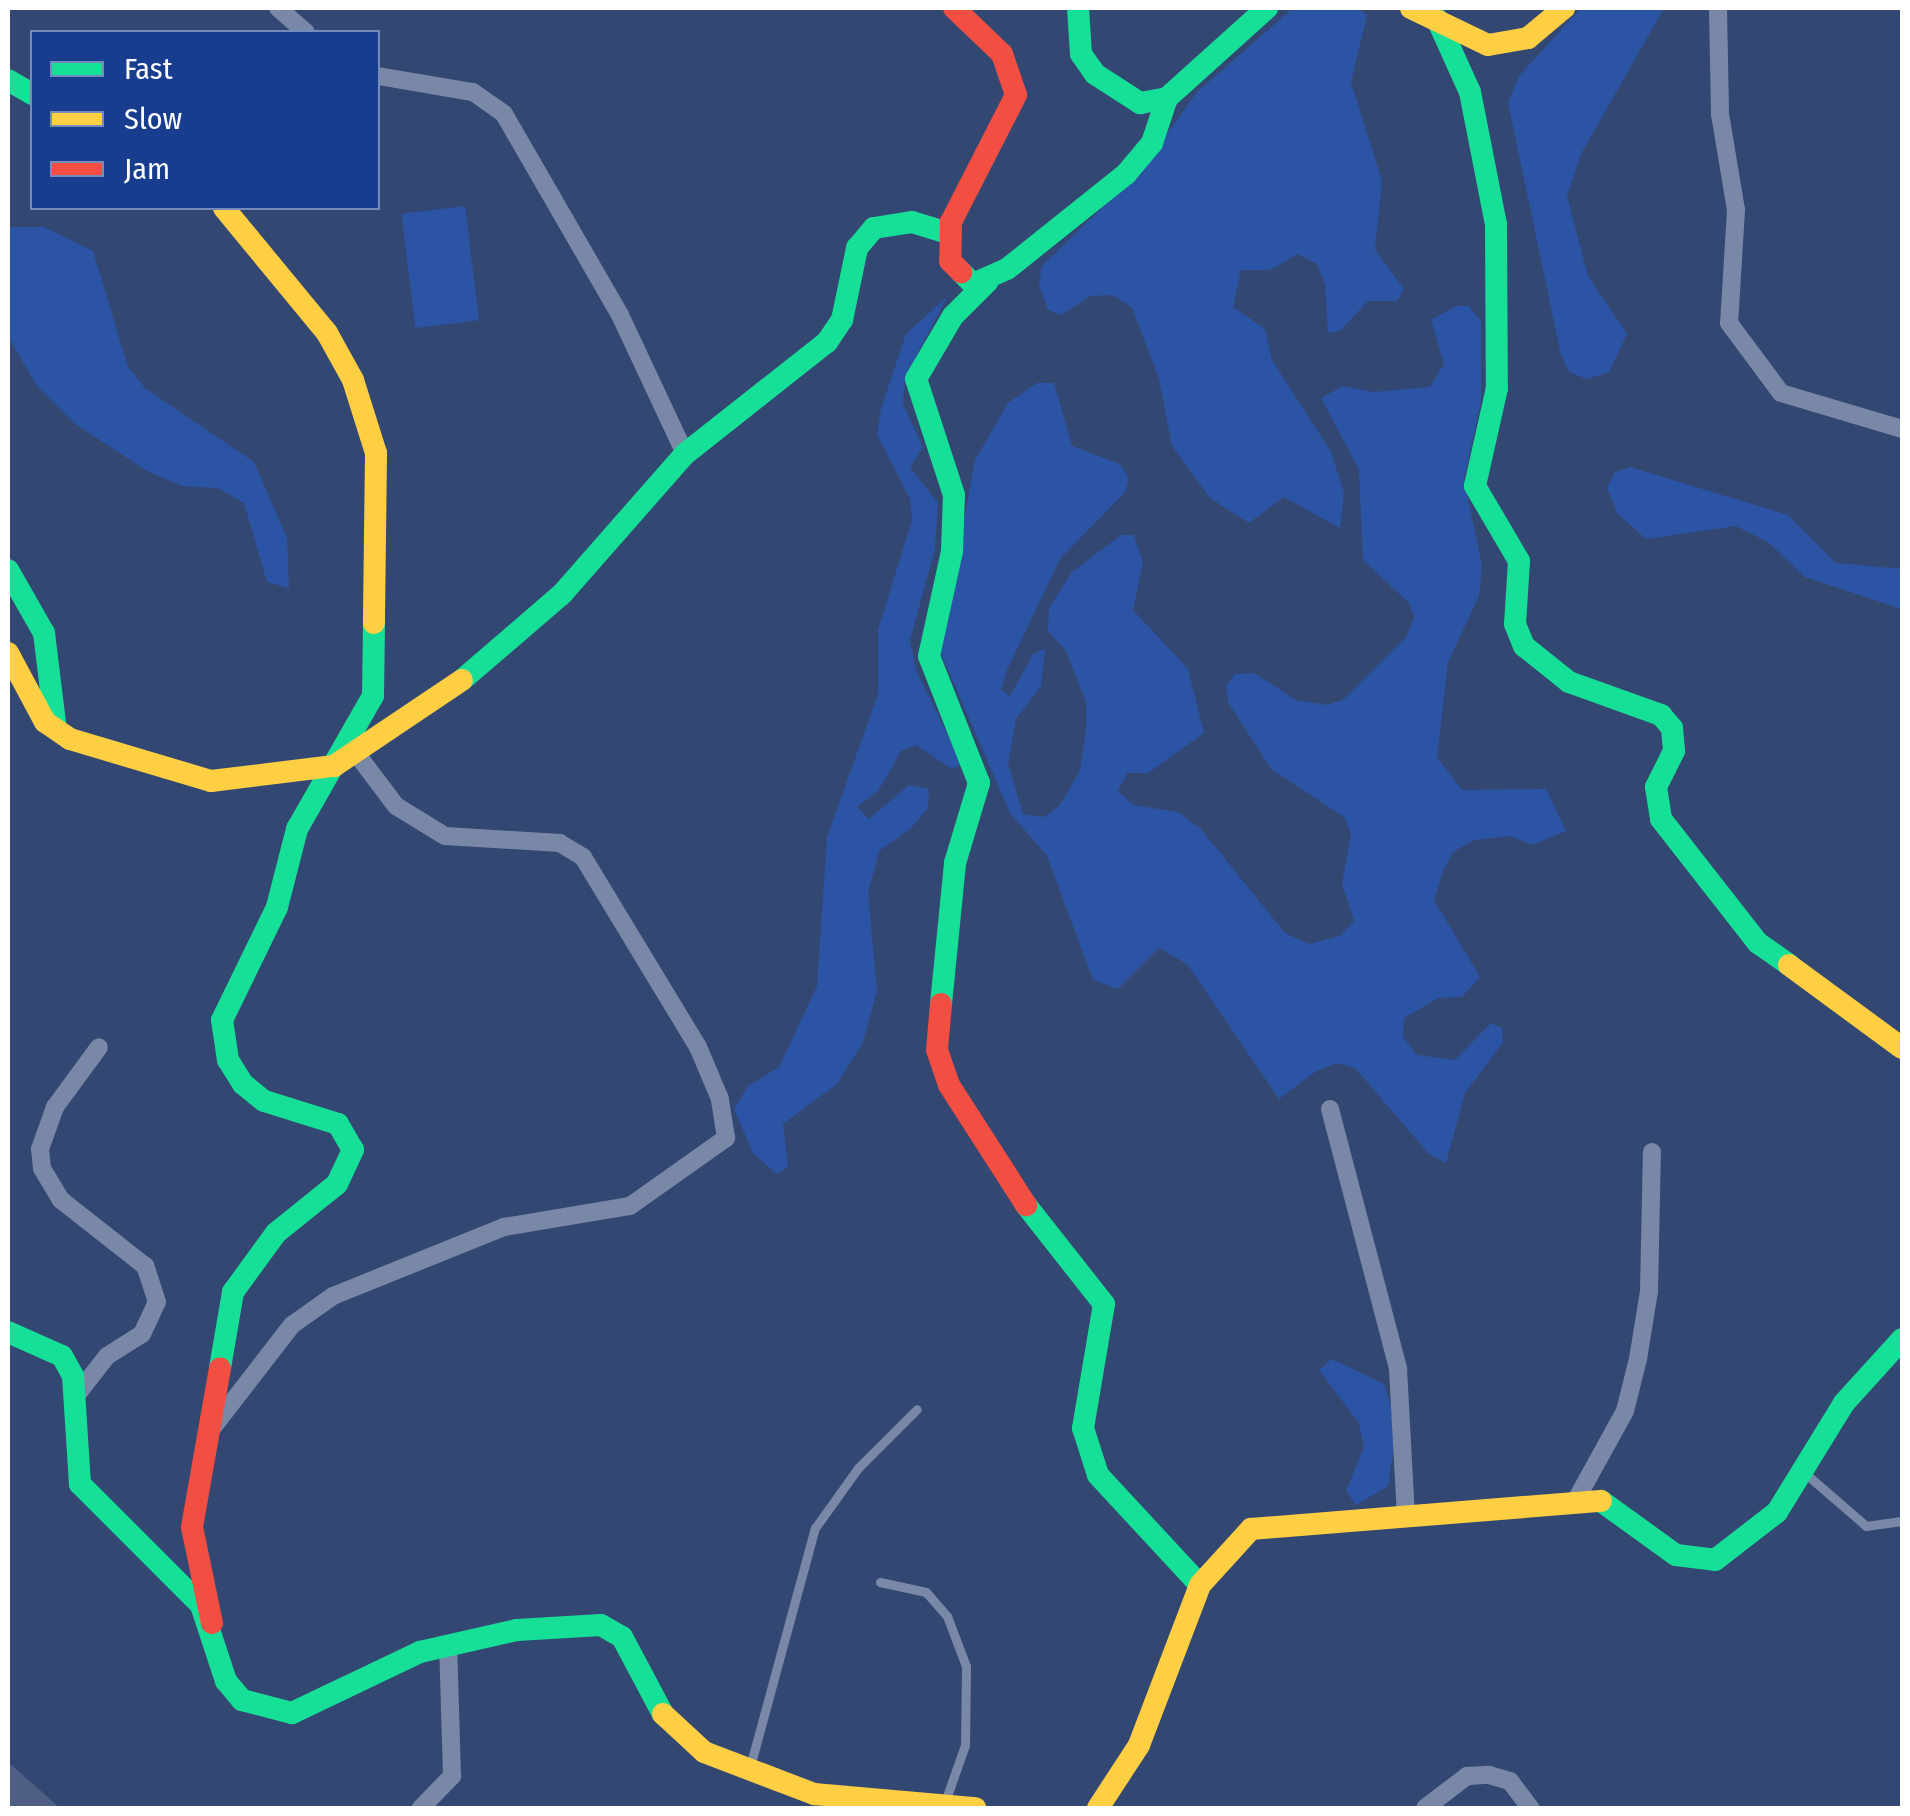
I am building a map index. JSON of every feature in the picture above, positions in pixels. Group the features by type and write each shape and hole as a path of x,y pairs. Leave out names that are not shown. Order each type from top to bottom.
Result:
{"main road":[{"path":"954,8 1002,54 1016,95 949,233 950,261 962,276 988,280"},
{"path":"1078,8 1082,54 1095,74 1140,103 1166,98"},
{"path":"1200,1585 1098,1475 1083,1428 1104,1304 1019,1196 940,1068 954,863 979,783 972,749 928,656 952,551 954,495 916,379 953,316 988,280 1126,174 1152,142 1166,98 1267,8"},
{"path":"1411,8 1488,45 1506,45 1549,25 1564,8"},
{"path":"1437,20 1470,92 1496,224 1497,388 1475,486 1518,561 1515,624 1524,646 1569,682 1661,715 1672,728 1674,751 1656,788 1660,819 1680,850 1758,943 1902,1048"},
{"path":"8,80 30,93"},
{"path":"226,210 326,333 354,380 376,453 372,696 297,828 278,906 228,1002 221,1038 243,1084 264,1101 338,1124 353,1150 337,1184 246,1266 225,1321 204,1439 192,1540 226,1680 242,1700 292,1713 448,1645 518,1630 601,1625 622,1636 658,1710 686,1742 749,1771 849,1800 945,1802 975,1808"},
{"path":"8,654 56,732 187,778 334,766 453,688 562,594 685,454 827,342 842,320 857,248 874,228 912,222 949,233"},
{"path":"8,570 44,633 56,732"},
{"path":"8,1332 62,1356 74,1398 80,1484 115,1527 186,1587 213,1627"},
{"path":"1098,1808 1139,1744 1200,1585 1251,1529 1406,1515 1509,1513 1576,1498 1604,1501 1676,1554 1704,1561 1754,1536 1805,1473 1844,1403 1902,1339"}],"street":[{"path":"278,8 304,30"},
{"path":"1718,8 1720,114 1736,210 1729,323 1781,393 1902,429"},
{"path":"380,76 473,92 504,114 620,315 685,454"},
{"path":"204,1439 292,1324 333,1296 504,1227 630,1206 726,1138 720,1098 698,1047 583,857 560,842 446,836 396,806 356,753"},
{"path":"74,1398 107,1356 142,1334 157,1302 145,1266 60,1200 42,1168 40,1149 55,1106 99,1047"},
{"path":"1330,1109 1398,1369 1406,1515"},
{"path":"1576,1498 1625,1411 1638,1359 1649,1290 1652,1152"},
{"path":"421,1808 452,1776 448,1645"},
{"path":"1425,1808 1467,1776 1489,1775 1510,1781 1530,1808"}],"lane":[{"path":"749,1771 815,1528 858,1468 917,1409"},
{"path":"1805,1473 1866,1526 1902,1521"},
{"path":"880,1582 926,1592 947,1616 966,1666 965,1745 945,1802"}],"shaded area":[{"path":"1293,8 1357,8 1367,15 1351,82 1382,181 1375,250 1404,289 1397,301 1368,301 1340,331 1328,333 1325,285 1317,264 1298,254 1270,270 1241,270 1233,307 1265,329 1272,360 1331,452 1344,493 1340,528 1284,497 1249,523 1210,498 1172,446 1159,379 1132,308 1113,295 1090,296 1062,315 1048,310 1039,284 1042,266 1142,169 1197,92"},
{"path":"1581,8 1664,8 1581,154 1567,196 1588,276 1627,334 1609,372 1587,379 1569,372 1561,355 1508,103 1519,76"},
{"path":"465,206 479,320 415,328 401,214"},
{"path":"8,227 44,227 93,251 128,367 145,388 254,462 287,538 289,588 267,582 244,503 218,488 182,486 147,471 74,423 37,386 8,337"},
{"path":"947,297 905,378 903,404 923,448 910,467 938,503 935,549 910,640 916,670 962,764 952,769 916,745 901,751 878,791 857,807 869,819 909,785 929,789 928,808 911,828 879,851 868,893 877,991 863,1042 837,1084 783,1124 788,1167 777,1174 753,1153 734,1109 748,1086 779,1067 817,986 827,837 878,694 878,630 912,520 910,499 877,435 881,409 906,334"},
{"path":"1456,306 1469,306 1481,321 1481,402 1464,479 1482,566 1479,596 1448,662 1437,757 1462,790 1546,789 1566,831 1532,845 1511,836 1474,840 1453,852 1443,871 1434,900 1480,977 1462,997 1438,998 1404,1018 1403,1037 1417,1055 1455,1060 1491,1023 1502,1028 1503,1042 1465,1093 1446,1163 1429,1154 1355,1068 1336,1063 1315,1072 1279,1099 1187,964 1159,948 1118,989 1093,980 1047,856 1010,813 940,651 975,460 1008,403 1037,383 1054,383 1072,446 1120,464 1129,479 1125,492 1060,559 1007,670 1001,690 1010,696 1033,654 1045,649 1041,686 1016,719 1008,764 1023,814 1044,817 1059,806 1080,771 1086,729 1086,702 1066,651 1048,631 1049,608 1072,572 1121,535 1134,535 1143,563 1133,610 1188,669 1204,733 1148,773 1127,773 1118,791 1133,805 1178,812 1200,828 1285,933 1309,944 1340,936 1354,921 1342,884 1351,834 1344,817 1271,769 1228,702 1226,686 1235,674 1254,673 1296,700 1327,705 1343,700 1407,636 1414,617 1409,603 1363,560 1359,470 1321,398 1343,386 1373,392 1430,387 1444,364 1431,320"},
{"path":"1630,467 1788,515 1836,563 1902,569 1902,609 1805,577 1768,542 1736,526 1646,539 1618,514 1607,488 1615,472"},
{"path":"1332,1359 1384,1384 1397,1425 1388,1486 1356,1505 1346,1491 1364,1447 1359,1423 1319,1370"}],"building":[{"path":"8,1762 60,1808 8,1808"}],"traffic: fast":[{"path":"1078,8 1081,54 1095,74 1140,103 1167,98 1267,8"},
{"path":"1437,19 1470,92 1496,224 1497,388 1475,486 1519,561 1515,624 1524,646 1569,682 1661,715 1672,728 1674,751 1656,787 1661,819 1758,943 1789,965"},
{"path":"8,80 30,93"},
{"path":"961,272 973,284 1007,269 1126,174 1152,143 1167,98"},
{"path":"462,680 562,594 685,454 827,342 842,320 857,248 874,228 912,222 949,233"},
{"path":"941,1004 955,863 979,783 929,656 952,551 954,495 916,379 953,316 988,281"},
{"path":"8,570 44,633 55,722"},
{"path":"220,1368 233,1292 276,1233 337,1184 353,1150 338,1124 264,1101 243,1084 228,1060 222,1020 277,907 297,829 373,696 374,623"},
{"path":"1026,1205 1104,1304 1083,1428 1098,1475 1200,1585"},
{"path":"8,1332 62,1356 73,1376 80,1484 201,1605 226,1681 242,1700 292,1713 420,1652 517,1630 601,1625 622,1637 663,1714"},
{"path":"1601,1501 1676,1555 1715,1560 1777,1512 1844,1403 1902,1339"}],"traffic: slow":[{"path":"1411,8 1488,45 1528,38 1564,8"},
{"path":"226,210 327,333 353,380 376,453 374,623"},
{"path":"8,653 45,722 70,739 211,781 334,766 462,680"},
{"path":"1789,965 1902,1048"},
{"path":"1098,1808 1139,1745 1200,1585 1251,1529 1601,1501"},
{"path":"663,1714 704,1752 814,1794 975,1808"}],"traffic: jam":[{"path":"954,8 1002,54 1016,95 951,222 950,261 961,272"},
{"path":"941,1004 937,1050 949,1085 1026,1205"},
{"path":"212,1623 192,1527 220,1368"}]}
